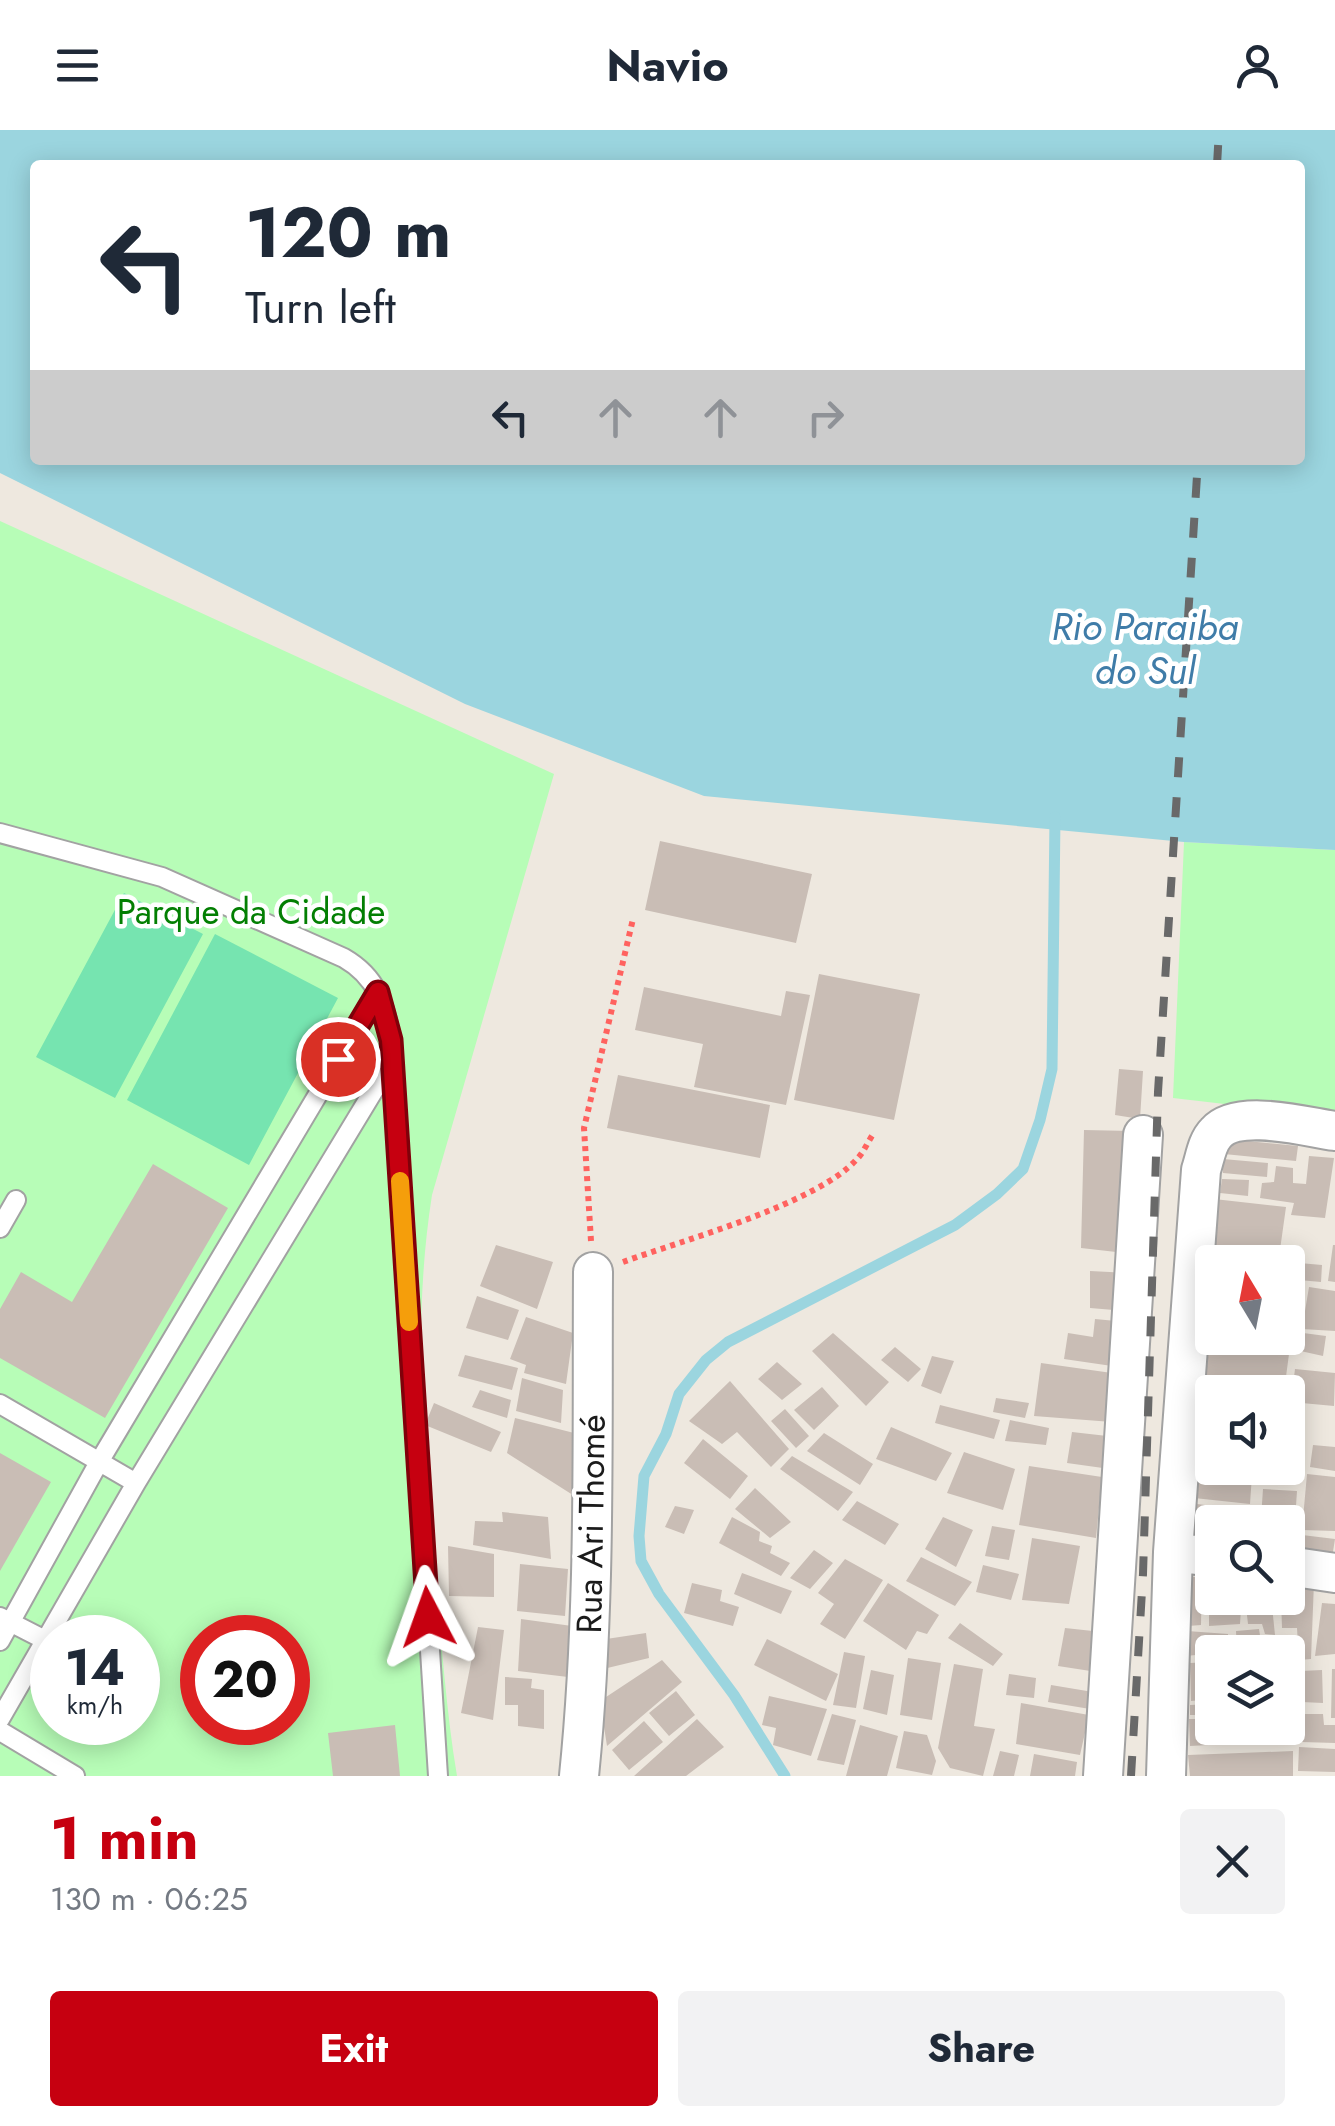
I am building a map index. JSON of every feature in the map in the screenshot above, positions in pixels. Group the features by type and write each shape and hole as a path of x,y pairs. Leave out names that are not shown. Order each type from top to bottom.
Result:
{"street":[{"path":"1166,1776 1173,1552 1201,1170 1214,1134 1226,1125 1241,1121 1335,1131"},
{"path":"1103,1776 1143,1135"},
{"name":"Rua Ari Thomé","path":"579,1776 590,1612 593,1272"},
{"path":"1173,1552 1195,1555"},
{"path":"1305,1569 1335,1573"}],"lane":[{"path":"0,833 194,889 344,958 365,972 378,992 387,1016 392,1061 438,1776"},
{"path":"0,1641 5,1620 378,992"},
{"path":"59,1615 392,1061"},
{"path":"0,1228 16,1200"},
{"path":"0,1404 136,1484"},
{"path":"5,1620 30,1633"},
{"path":"0,1719 30,1665"},
{"path":"0,1731 74,1776"}],"path":[{"path":"633,919 584,1128 593,1272 794,1200 826,1183 856,1160 874,1133"}],"green space":[{"name":"Parque da Cidade","path":"0,521 554,774 432,1195 426,1243 421,1338 424,1434 444,1677 457,1776 0,1776"},
{"path":"1184,842 1335,850 1335,1117 1173,1098"},
{"path":"124,893 203,934 115,1098 36,1057"},
{"path":"215,934 338,998 249,1165 127,1100"}],"water":[{"name":"Rio Paraiba do Sul","path":"0,130 1335,130 1335,850 1184,842 704,796 465,704 0,473"}],"building":[{"path":"660,841 812,874 796,943 645,910"},
{"path":"819,974 920,994 894,1120 794,1100"},
{"path":"644,987 781,1016 786,991 810,995 786,1105 694,1087 703,1044 635,1030"},
{"path":"1119,1069 1143,1071 1140,1119 1115,1115"},
{"path":"618,1075 770,1105 760,1158 607,1128"},
{"path":"1084,1130 1131,1131 1125,1253 1081,1248"},
{"path":"1227,1139 1298,1146 1296,1161 1224,1154"},
{"path":"1309,1156 1334,1158 1325,1218 1291,1215 1294,1203 1260,1198 1262,1183 1274,1182 1276,1166 1293,1168 1293,1183 1306,1184"},
{"path":"1223,1159 1268,1163 1267,1177 1223,1173"},
{"path":"153,1164 228,1208 105,1418 0,1358 0,1309 21,1272 72,1302"},
{"path":"1222,1179 1249,1180 1248,1196 1220,1193"},
{"path":"1214,1199 1286,1207 1281,1245 1208,1245"},
{"path":"496,1245 553,1262 537,1309 480,1286"},
{"path":"1335,1245 1335,1282 1328,1281"},
{"path":"1305,1264 1322,1265 1321,1282 1305,1281"},
{"path":"1090,1271 1129,1273 1126,1311 1090,1308"},
{"path":"1309,1287 1335,1291 1335,1331 1305,1329"},
{"path":"477,1296 519,1310 508,1340 466,1328"},
{"path":"526,1317 573,1333 566,1384 524,1373 526,1365 510,1359"},
{"path":"1095,1319 1116,1321 1112,1366 1064,1359 1068,1333 1093,1337"},
{"path":"833,1333 889,1382 866,1406 812,1351"},
{"path":"1305,1333 1326,1336 1323,1356 1305,1352"},
{"path":"895,1347 921,1369 908,1382 881,1360"},
{"path":"465,1355 518,1368 512,1390 458,1376"},
{"path":"1200,1355 1289,1355 1286,1375 1197,1375"},
{"path":"932,1356 954,1361 941,1394 921,1386"},
{"path":"777,1362 802,1384 782,1400 758,1379"},
{"path":"1041,1363 1119,1374 1112,1422 1034,1416"},
{"path":"1295,1369 1335,1373 1334,1406 1305,1403 1305,1375 1294,1375"},
{"path":"522,1378 563,1390 561,1423 516,1411"},
{"path":"730,1381 789,1449 771,1467 737,1432 722,1444 689,1421"},
{"path":"822,1387 839,1406 814,1430 794,1410"},
{"path":"480,1390 511,1400 507,1418 472,1407"},
{"path":"996,1398 1029,1403 1025,1418 993,1412"},
{"path":"434,1403 501,1432 491,1452 425,1425"},
{"path":"940,1405 1000,1420 994,1439 935,1423"},
{"path":"785,1409 809,1436 796,1448 771,1421"},
{"path":"515,1418 578,1434 576,1497 507,1453"},
{"path":"1010,1420 1049,1428 1046,1445 1005,1441"},
{"path":"891,1427 952,1453 936,1481 876,1459"},
{"path":"1072,1432 1116,1437 1110,1469 1067,1463"},
{"path":"824,1433 873,1464 860,1485 807,1451"},
{"path":"703,1439 748,1476 730,1499 684,1463"},
{"path":"1313,1445 1335,1447 1335,1471 1310,1467"},
{"path":"964,1452 1015,1469 1003,1510 947,1493"},
{"path":"0,1453 51,1482 0,1571"},
{"path":"792,1456 853,1492 838,1511 780,1469"},
{"path":"1029,1466 1102,1477 1096,1538 1019,1525"},
{"path":"1307,1474 1335,1477 1335,1531 1305,1530"},
{"path":"1195,1485 1251,1485 1250,1504 1194,1498"},
{"path":"755,1488 791,1522 770,1538 735,1509"},
{"path":"1263,1489 1297,1491 1296,1505 1262,1505"},
{"path":"857,1501 899,1524 885,1545 842,1520"},
{"path":"675,1506 694,1510 684,1534 665,1527"},
{"path":"502,1512 548,1517 551,1559 473,1545 475,1521 503,1522"},
{"path":"732,1517 760,1532 759,1541 772,1546 770,1553 790,1563 781,1576 719,1543"},
{"path":"943,1517 973,1530 956,1567 925,1549"},
{"path":"992,1526 1015,1530 1009,1560 985,1556"},
{"path":"1305,1535 1335,1539 1332,1558 1305,1555"},
{"path":"1032,1538 1080,1546 1069,1604 1022,1600"},
{"path":"448,1546 494,1554 494,1597 449,1596"},
{"path":"814,1550 833,1563 810,1589 790,1578"},
{"path":"921,1557 972,1582 955,1606 906,1581"},
{"path":"845,1559 883,1580 845,1639 820,1624 834,1604 818,1593"},
{"path":"520,1564 568,1569 565,1616 517,1611"},
{"path":"983,1565 1019,1574 1011,1600 976,1592"},
{"path":"742,1573 792,1591 781,1614 734,1594"},
{"path":"1188,1577 1195,1577 1195,1615 1201,1615 1201,1625 1188,1626"},
{"path":"1305,1581 1314,1582 1311,1659 1305,1660 1305,1635 1297,1635 1297,1628 1282,1628 1282,1615 1305,1615"},
{"path":"692,1583 722,1590 720,1601 739,1607 733,1626 684,1613"},
{"path":"888,1583 939,1615 927,1634 917,1631 906,1650 863,1621"},
{"path":"1322,1603 1335,1604 1335,1654 1315,1656"},
{"path":"1209,1615 1241,1615 1240,1624 1209,1626"},
{"path":"1247,1615 1273,1615 1275,1635 1265,1634 1262,1624 1248,1624"},
{"path":"521,1619 572,1626 568,1677 518,1671"},
{"path":"960,1623 1003,1654 993,1666 948,1638"},
{"path":"478,1627 504,1630 493,1720 461,1713"},
{"path":"1065,1628 1102,1632 1097,1672 1058,1666"},
{"path":"1259,1629 1260,1635 1236,1635 1236,1631"},
{"path":"1187,1631 1228,1634 1195,1635 1195,1655 1185,1656"},
{"path":"646,1633 649,1658 599,1670 593,1641"},
{"path":"767,1639 838,1674 826,1701 754,1665"},
{"path":"844,1652 865,1656 856,1708 833,1705"},
{"path":"908,1658 941,1663 932,1720 900,1715"},
{"path":"662,1660 682,1682 607,1746 600,1701"},
{"path":"1190,1663 1195,1663 1195,1701 1191,1701"},
{"path":"954,1664 983,1669 974,1726 995,1729 983,1776 950,1768 938,1748"},
{"path":"1335,1669 1335,1718 1331,1718"},
{"path":"871,1670 894,1675 887,1715 863,1709"},
{"path":"1322,1670 1323,1703 1305,1702 1305,1671"},
{"path":"1009,1674 1036,1678 1034,1698 1006,1695"},
{"path":"505,1677 532,1679 531,1688 544,1690 544,1729 518,1726 518,1705 505,1705"},
{"path":"1051,1685 1093,1692 1090,1709 1048,1702"},
{"path":"676,1691 695,1715 669,1736 649,1713"},
{"path":"769,1696 827,1709 811,1756 773,1745 776,1728 762,1725"},
{"path":"1021,1703 1089,1715 1080,1755 1016,1744"},
{"path":"832,1714 856,1720 844,1765 817,1760"},
{"path":"1305,1714 1323,1714 1324,1725 1335,1725 1335,1743 1305,1742"},
{"path":"697,1719 724,1747 686,1776 634,1776"},
{"path":"1189,1719 1195,1719 1195,1745 1208,1745 1190,1746"},
{"path":"644,1721 663,1742 629,1770 612,1750"},
{"path":"395,1725 400,1776 333,1776 328,1733"},
{"path":"860,1725 898,1736 887,1776 846,1776"},
{"path":"904,1731 927,1735 936,1761 932,1775 896,1768"},
{"path":"1299,1747 1335,1749 1335,1772 1298,1771"},
{"path":"1000,1751 1019,1755 1014,1776 993,1776"},
{"path":"1293,1751 1293,1776 1190,1776 1188,1755"},
{"path":"1034,1754 1077,1762 1075,1776 1030,1776"}],"waterway":[{"path":"785,1776 734,1695 659,1594 641,1561 644,1476 666,1434 679,1394 706,1360 728,1342 955,1225 1023,1169 1052,1069 1055,817"}],"railway":[{"path":"1217,160 1219,130"},
{"path":"1131,1776 1143,1574 1158,1092 1198,465"}],"slow traffic":[{"path":"400,1181 409,1322"}],"route":[{"path":"338,1059 378,992 391,1040 428,1617"}]}
